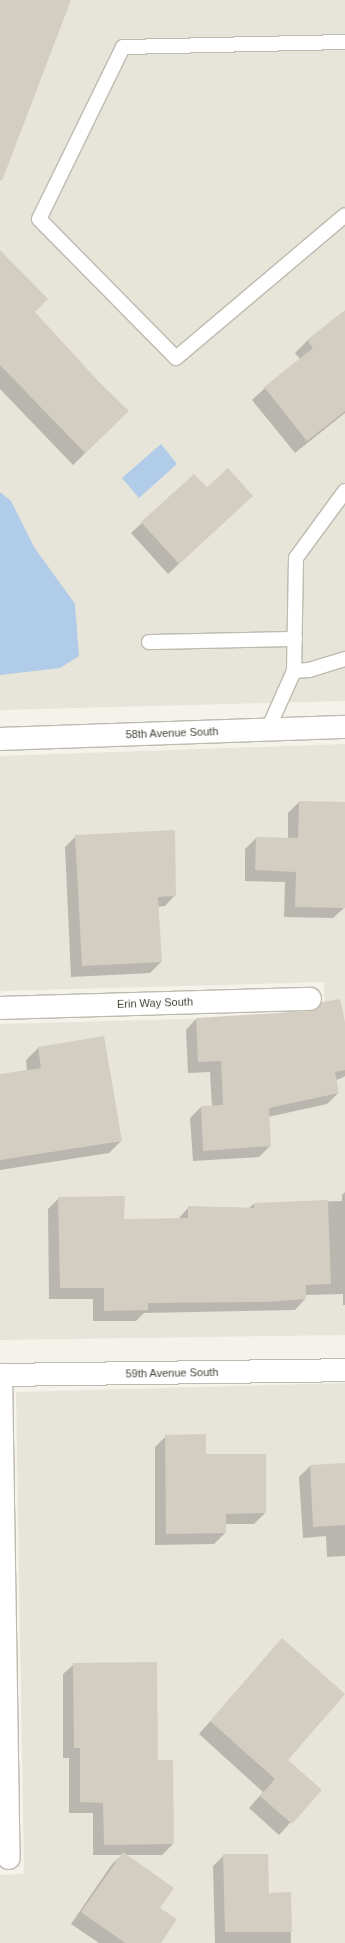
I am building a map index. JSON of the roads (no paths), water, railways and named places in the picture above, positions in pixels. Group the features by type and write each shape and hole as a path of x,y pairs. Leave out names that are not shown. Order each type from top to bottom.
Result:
{"street":[{"name":"58th Avenue South","path":"0,739 345,726"},
{"name":"Erin Way South","path":"0,1008 310,999"},
{"name":"59th Avenue South","path":"0,1375 345,1370"},
{"path":"0,1375 9,1858"}],"lane":[{"path":"345,42 123,47 39,219 176,358 345,215"},
{"path":"268,729 294,671 296,558 345,491"},
{"path":"149,642 294,639"},
{"path":"294,671 309,670 345,659"}],"water":[{"path":"161,444 177,464 139,498 122,478"},
{"path":"0,492 11,501 34,547 75,604 79,656 60,668 0,675"}]}
